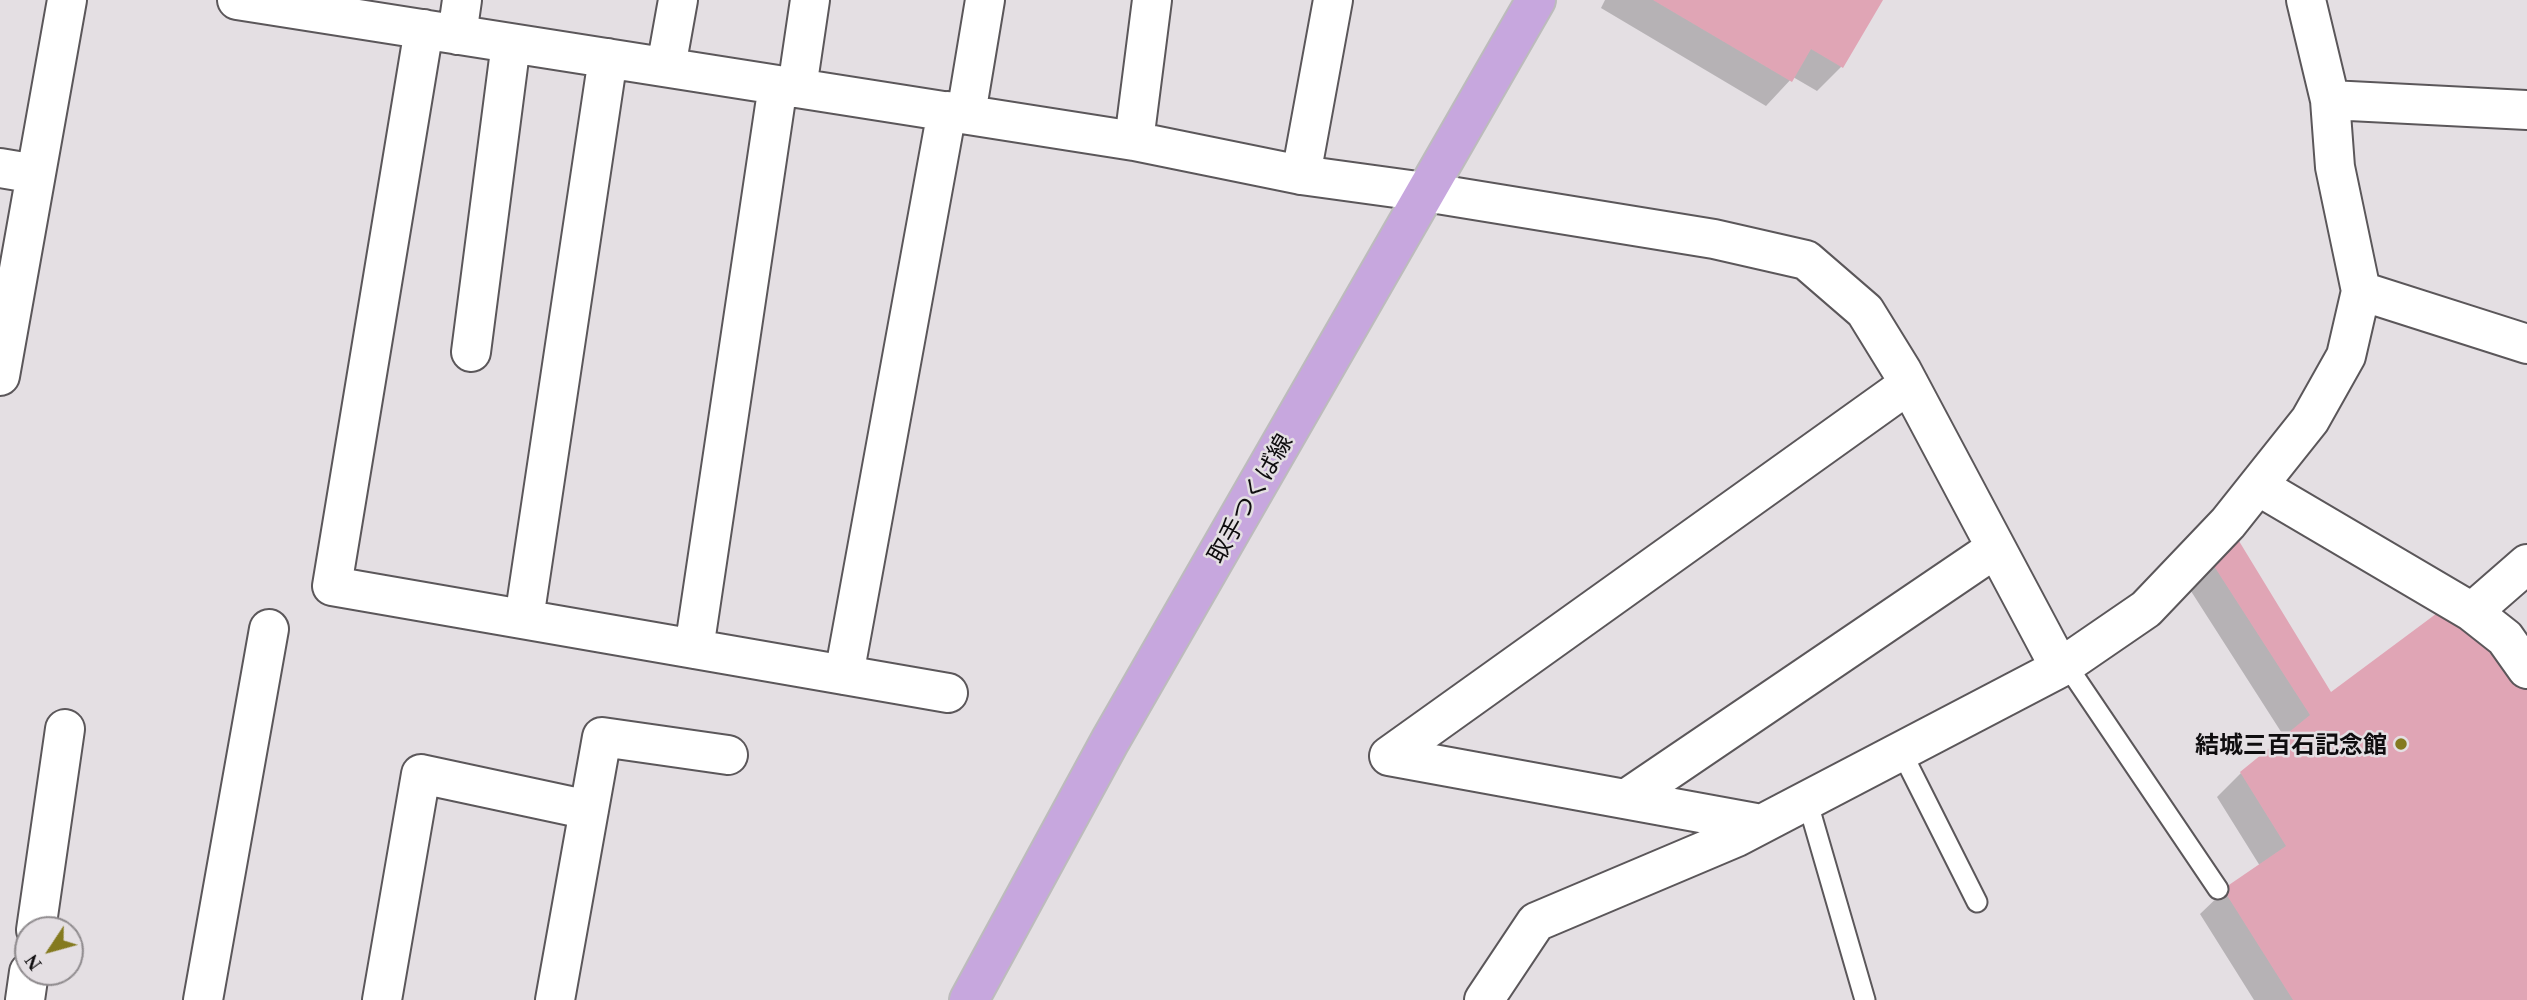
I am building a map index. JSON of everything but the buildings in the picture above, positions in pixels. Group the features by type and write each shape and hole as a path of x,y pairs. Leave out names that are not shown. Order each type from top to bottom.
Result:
{"main road":[{"name":"取手つくば線","path":"969,1000 1110,741 1536,0"}],"street":[{"path":"0,376 18,171 67,0"},
{"path":"666,67 677,0"},
{"path":"694,649 788,86 810,0"},
{"path":"844,675 957,113 985,0"},
{"path":"1134,141 1152,0"},
{"path":"1301,175 1333,0"},
{"path":"1484,1000 1536,922 1724,842 2063,666 2146,609 2228,523 2310,420 2346,356 2361,291 2335,167 2330,100 2306,0"},
{"path":"249,1 448,21 511,43 1134,141 1301,175 1425,191 1714,239 1806,260 1865,312 1909,384 1996,548 2063,666"},
{"path":"448,21 332,586 948,693"},
{"path":"471,352 511,43"},
{"path":"524,619 608,58"},
{"path":"2330,100 2527,110"},
{"path":"2361,291 2527,344"},
{"path":"1761,824 1389,756 1909,384"},
{"path":"2258,486 2472,612 2505,638 2527,669"},
{"path":"1626,799 1996,548"},
{"path":"2472,612 2527,564"},
{"path":"202,1000 269,629"},
{"path":"38,916 65,729"},
{"path":"555,1000 602,737 728,755"},
{"path":"382,1000 421,774 589,810"}],"lane":[{"path":"2063,666 2218,889"},
{"path":"1901,751 1977,902"},
{"path":"1807,800 1865,1000"}],"place":[{"name":"結城三百石記念館","path":"2401,744"}]}
